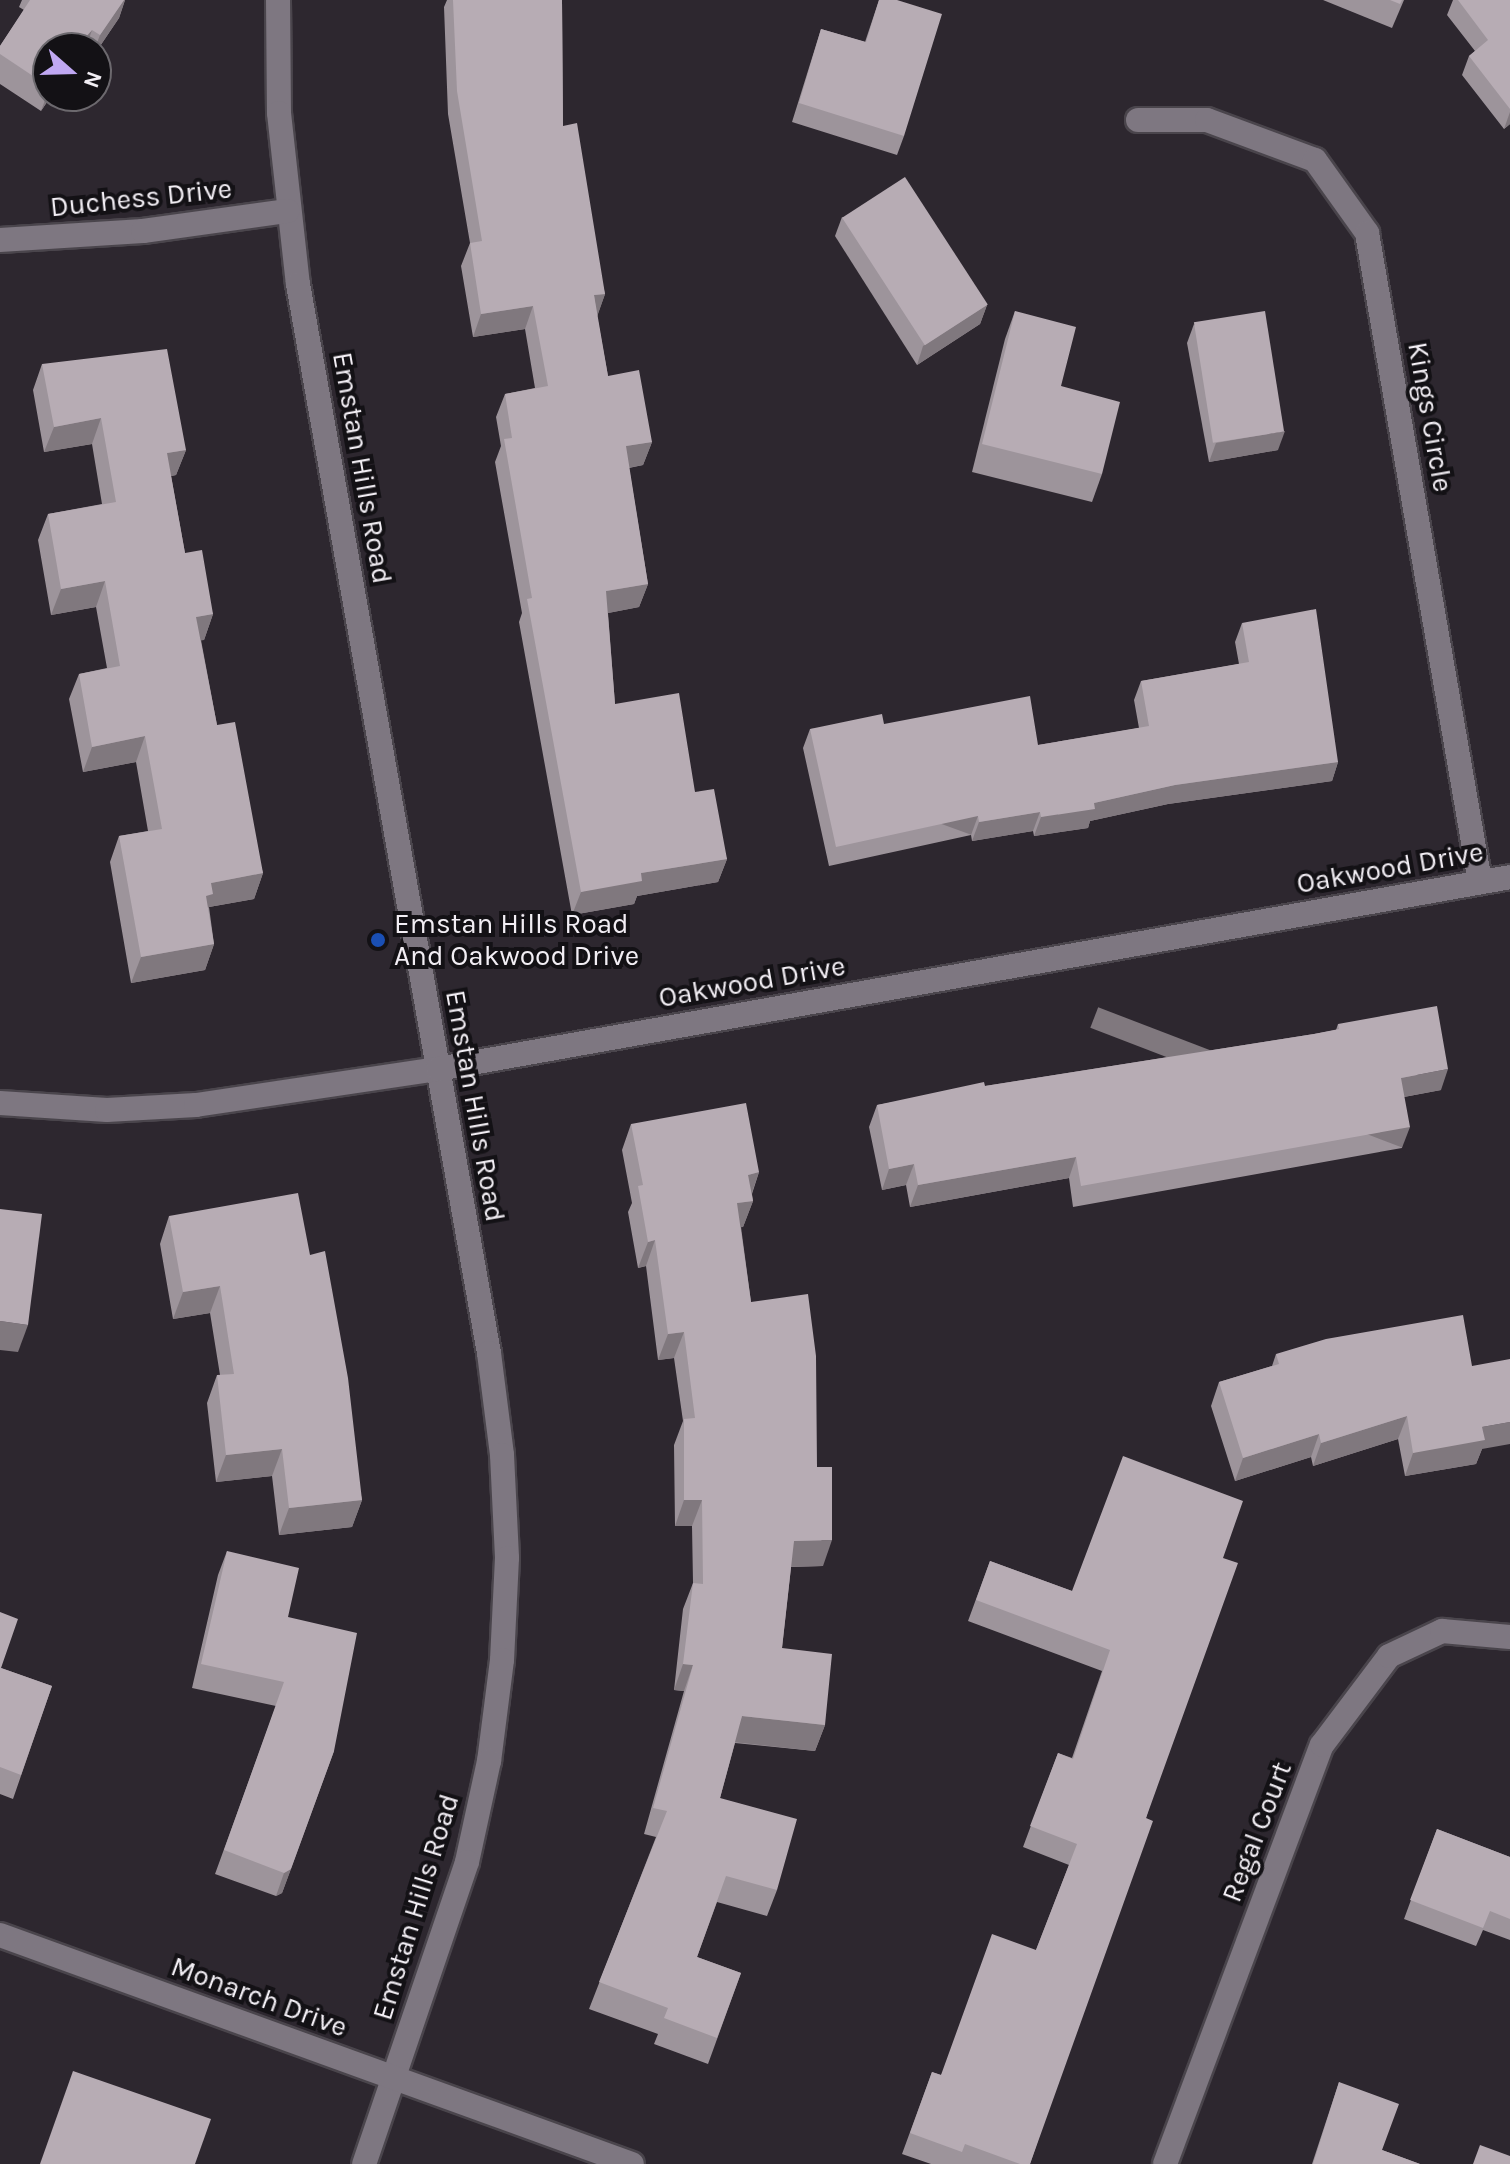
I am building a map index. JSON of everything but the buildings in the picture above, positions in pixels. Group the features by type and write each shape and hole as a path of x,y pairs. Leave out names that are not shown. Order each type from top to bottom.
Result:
{"street":[{"name":"Emstan Hills Road","path":"278,0 279,113 288,211 489,1353 502,1455 507,1558 502,1660 480,1804 467,1862 364,2164"},
{"name":"Kings Circle","path":"1138,120 1207,120 1315,160 1367,233 1480,882"},
{"name":"Duchess Drive","path":"0,240 143,231 288,211"},
{"name":"Oakwood Drive","path":"0,1103 107,1110 196,1105 438,1069 1510,877"},
{"name":"Regal Court","path":"1165,2164 1322,1745 1389,1656 1442,1631 1510,1637"},
{"name":"Monarch Drive","path":"0,1935 632,2164"}],"place":[{"name":"Emstan Hills Road And Oakwood Drive","path":"378,940"}]}
